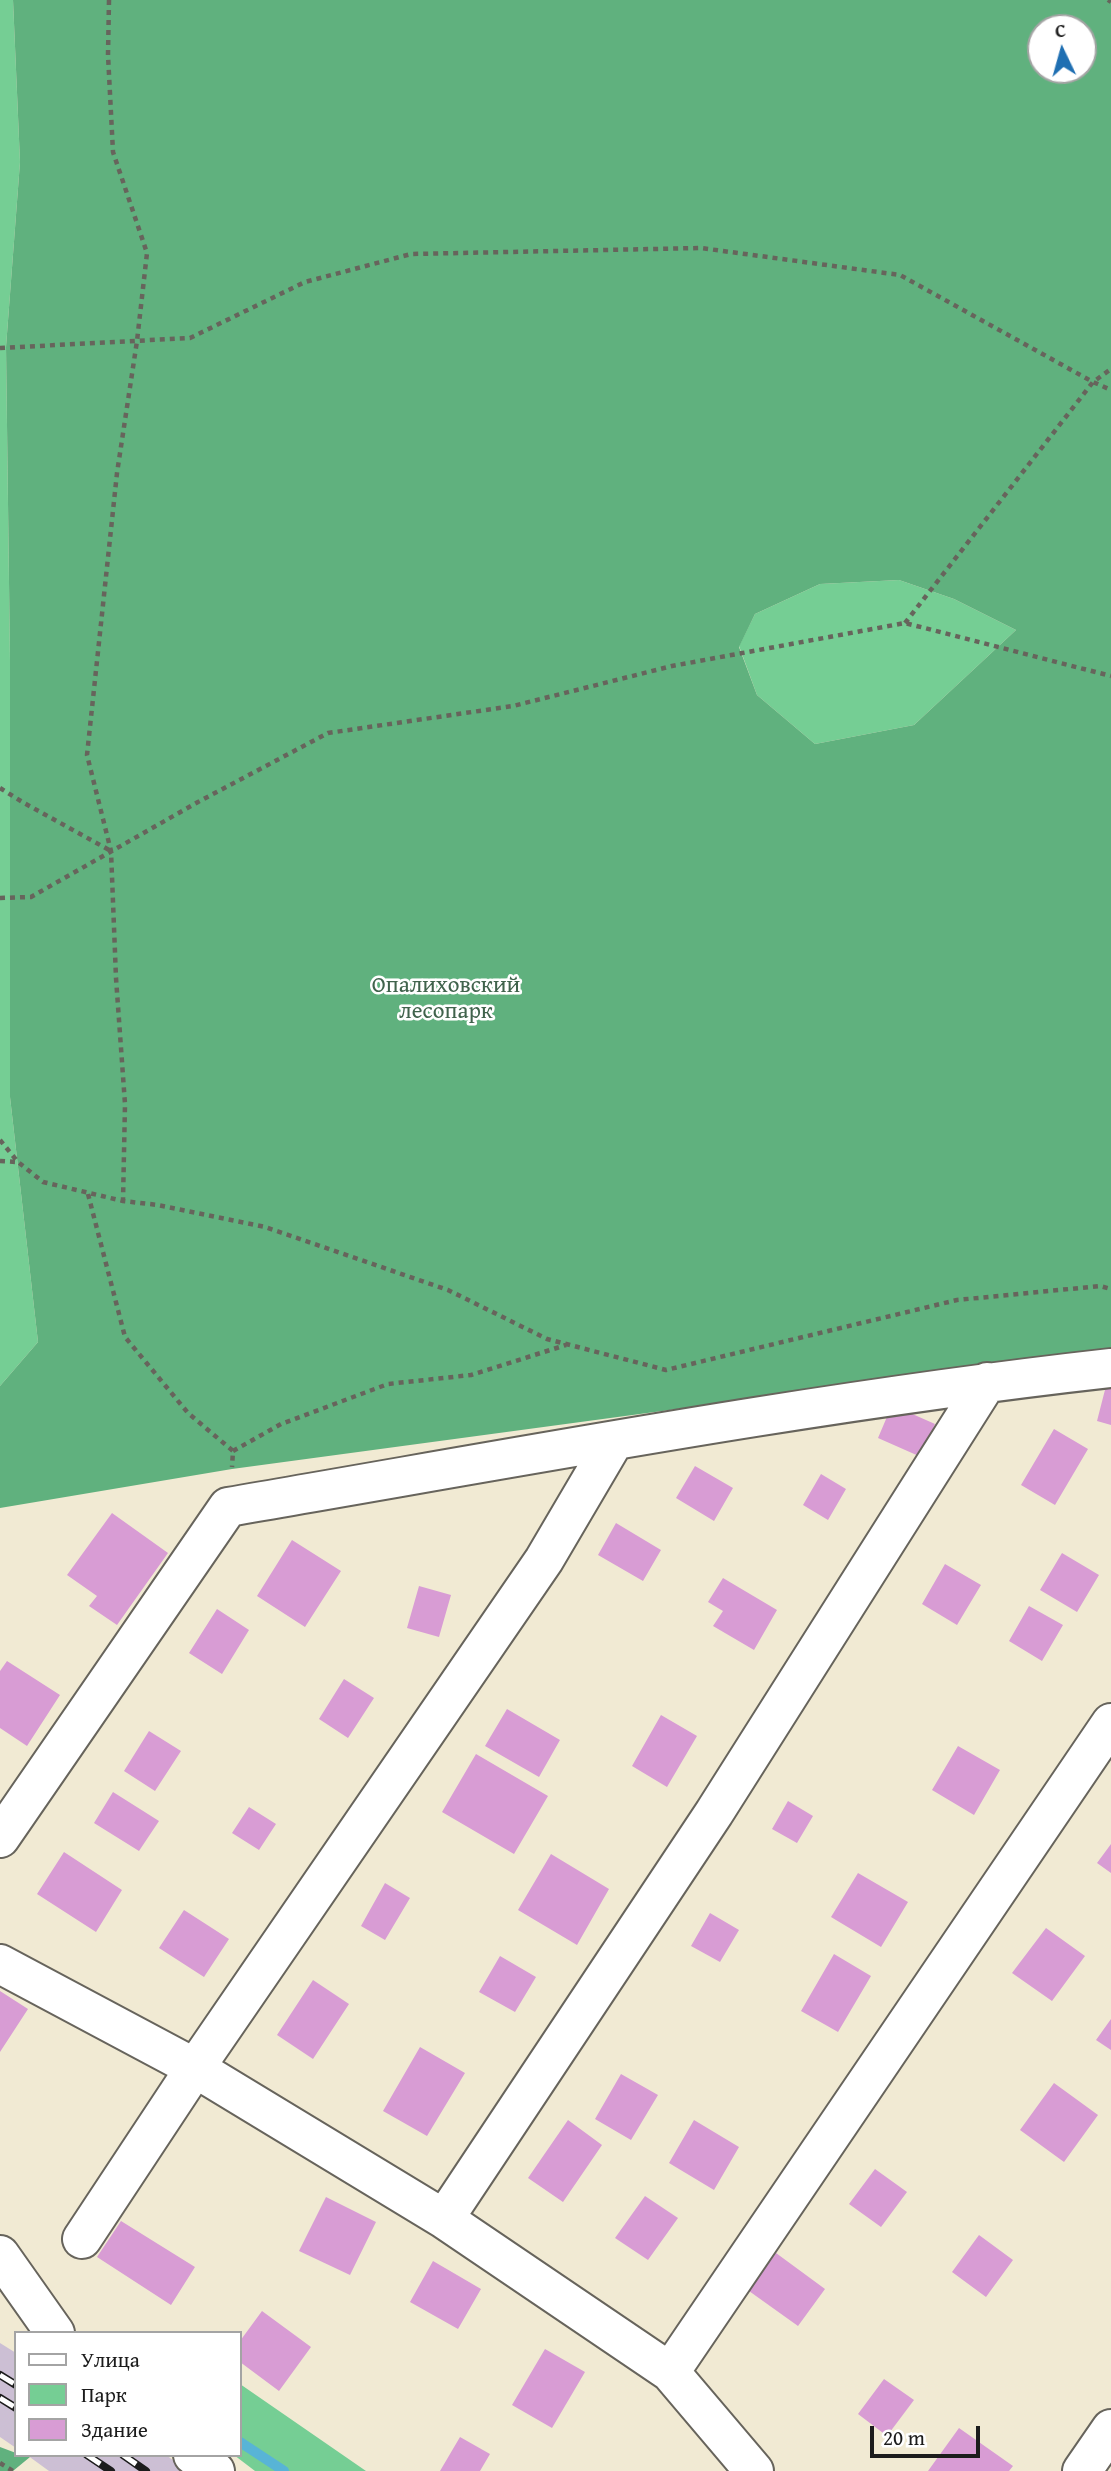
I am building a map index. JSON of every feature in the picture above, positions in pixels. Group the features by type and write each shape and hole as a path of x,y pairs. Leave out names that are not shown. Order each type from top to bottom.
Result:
{"street":[{"path":"0,1838 228,1507 614,1441 987,1382 1111,1368"},
{"path":"444,2219 714,1813 987,1382"},
{"path":"82,2239 195,2068 544,1560 614,1441"},
{"path":"670,2372 1111,1723"},
{"path":"0,1964 195,2068 444,2219 670,2372 754,2471"},
{"path":"0,2255 54,2331"},
{"path":"1082,2471 1111,2429"},
{"path":"196,2457 215,2471"}],"path":[{"path":"109,0 108,55 113,152 148,253 117,473 87,755 111,852 125,1104 123,1201"},
{"path":"0,348 190,338 305,282 411,254 701,248 900,275 1111,390"},
{"path":"905,623 1093,382 1111,369"},
{"path":"0,898 31,897 328,733 513,706 672,666 905,623 1111,676"},
{"path":"0,788 111,852"},
{"path":"0,1140 18,1162 43,1182 88,1194 265,1227 448,1290 547,1339 666,1370 957,1300 1100,1286 1111,1289"},
{"path":"0,1161 18,1162"},
{"path":"88,1194 125,1337 188,1413 233,1451"},
{"path":"233,1451 281,1424 388,1384 471,1375 569,1344"},
{"path":"228,1507 233,1451"},
{"path":"0,2463 13,2471"}],"shaded area":[{"path":"0,2343 14,2352 14,2447 0,2437"},
{"path":"30,2457 169,2457 188,2471 49,2471"}],"green space":[{"path":"0,0 13,0 20,162 6,347 10,661 10,1097 38,1342 0,1386"},
{"name":"Опалиховский лесопарк","path":"13,0 1111,0 1111,1353 232,1469 0,1508 0,1386 38,1342 10,1097 10,661 6,347 20,162","holes":["899,580 954,599 1016,630 914,725 815,744 757,695 739,647 755,614 820,584"]},
{"path":"899,580 954,599 1016,630 914,725 815,744 757,695 739,646 755,614 820,584"},
{"path":"242,2385 366,2471 255,2471 237,2457 242,2457"},
{"path":"0,2447 14,2452 14,2457 30,2457 13,2471 0,2471"}],"building":[{"path":"1107,1382 1111,1383 1111,1425 1097,1421"},
{"path":"892,1405 935,1424 921,1457 878,1438"},
{"path":"1054,1429 1088,1449 1055,1505 1021,1485"},
{"path":"695,1466 733,1488 714,1521 676,1498"},
{"path":"821,1474 846,1489 828,1520 803,1505"},
{"path":"112,1513 168,1553 117,1625 89,1606 97,1596 67,1575"},
{"path":"616,1523 661,1550 643,1581 598,1555"},
{"path":"292,1540 341,1571 305,1627 257,1596"},
{"path":"1062,1553 1099,1575 1077,1612 1040,1590"},
{"path":"945,1564 981,1585 957,1625 922,1604"},
{"path":"723,1578 777,1610 754,1650 713,1626 723,1611 708,1602"},
{"path":"419,1586 451,1595 439,1637 407,1628"},
{"path":"1029,1606 1063,1625 1042,1661 1009,1641"},
{"path":"217,1609 249,1630 222,1674 189,1653"},
{"path":"7,1661 60,1695 27,1746 0,1728 0,1671"},
{"path":"344,1679 374,1698 348,1738 319,1719"},
{"path":"507,1709 560,1740 539,1777 485,1746"},
{"path":"661,1715 697,1736 667,1787 632,1766"},
{"path":"149,1731 181,1751 155,1791 124,1771"},
{"path":"958,1746 1000,1770 974,1815 932,1790"},
{"path":"476,1754 548,1796 514,1854 442,1812"},
{"path":"113,1792 159,1821 139,1851 94,1823"},
{"path":"788,1801 813,1816 797,1843 772,1829"},
{"path":"249,1807 276,1824 259,1850 232,1833"},
{"path":"1111,1844 1111,1873 1097,1863"},
{"path":"64,1852 122,1890 96,1932 37,1894"},
{"path":"551,1854 609,1889 577,1945 518,1910"},
{"path":"858,1873 908,1902 881,1947 831,1917"},
{"path":"385,1883 410,1898 385,1940 361,1926"},
{"path":"184,1910 229,1939 204,1977 159,1948"},
{"path":"710,1913 739,1930 720,1962 691,1946"},
{"path":"1046,1928 1085,1956 1052,2001 1012,1973"},
{"path":"834,1954 871,1976 838,2032 801,2011"},
{"path":"500,1956 536,1977 515,2012 479,1992"},
{"path":"313,1980 349,2004 313,2059 277,2035"},
{"path":"0,1991 28,2009 0,2052"},
{"path":"1111,2019 1111,2050 1096,2040"},
{"path":"420,2047 465,2073 427,2136 383,2111"},
{"path":"621,2074 658,2095 631,2140 595,2119"},
{"path":"1054,2083 1098,2115 1064,2162 1020,2130"},
{"path":"568,2120 602,2145 563,2202 528,2178"},
{"path":"694,2120 739,2147 714,2190 669,2163"},
{"path":"875,2169 907,2192 881,2227 849,2204"},
{"path":"645,2196 678,2218 648,2260 615,2238"},
{"path":"326,2197 376,2222 350,2275 299,2251"},
{"path":"121,2221 195,2267 171,2305 97,2257"},
{"path":"979,2235 1013,2260 986,2297 952,2272"},
{"path":"776,2253 825,2289 798,2326 749,2291"},
{"path":"433,2261 481,2289 458,2329 410,2302"},
{"path":"262,2311 311,2347 279,2391 242,2363 242,2338"},
{"path":"545,2349 585,2372 552,2428 512,2405"},
{"path":"884,2379 914,2400 887,2436 858,2414"},
{"path":"959,2428 1013,2466 1009,2471 928,2471"},
{"path":"460,2437 490,2454 480,2471 440,2471"}],"waterway":[{"path":"242,2443 284,2471"}],"railway":[{"path":"0,2375 14,2384"},
{"path":"0,2398 14,2407"},
{"path":"90,2457 111,2471"},
{"path":"126,2457 146,2471"}]}
